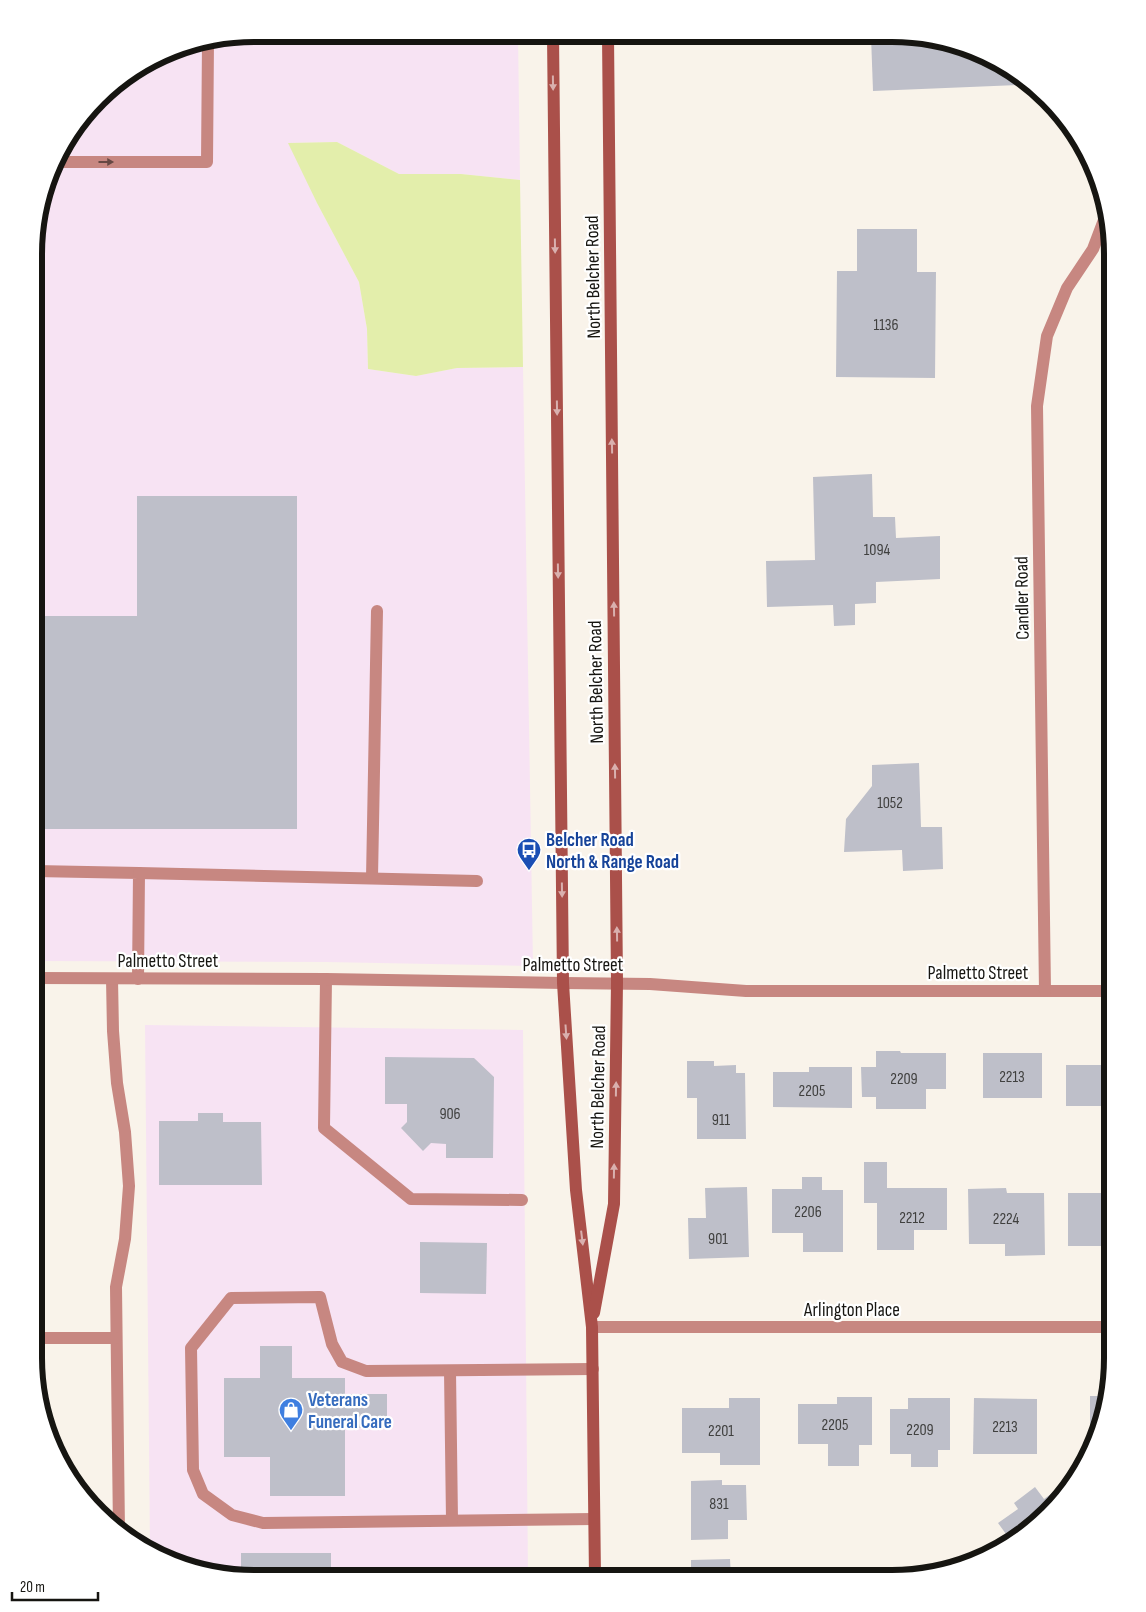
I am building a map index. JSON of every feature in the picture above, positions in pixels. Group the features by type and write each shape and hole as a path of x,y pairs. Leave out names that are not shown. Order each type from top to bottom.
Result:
{"main road":[{"name":"North Belcher Road","path":"553,42 563,983 576,1190 592,1328 595,1570"},
{"name":"North Belcher Road","path":"592,1328 614,1204 617,982 608,42"}],"street":[{"path":"64,162 207,162 208,48"},
{"name":"Candler Road","path":"1045,991 1037,406 1047,336 1067,288 1093,250 1102,226"},
{"path":"372,878 377,611"},
{"path":"42,871 477,881"},
{"path":"138,978 139,873"},
{"name":"Palmetto Street","path":"42,978 617,982 697,986 746,991 1104,991"},
{"path":"112,978 117,1084 125,1132 129,1186 125,1239 116,1286 119,1520"},
{"path":"326,979 324,1128 411,1200 522,1200"},
{"path":"593,1369 366,1371 342,1362 332,1344 320,1297 231,1298 191,1348 193,1470 203,1494 232,1515 263,1523 594,1519"},
{"name":"Arlington Place","path":"592,1328 1104,1327"},
{"path":"42,1338 116,1338"},
{"path":"450,1371 452,1520"}],"shaded area":[{"path":"255,42 518,42 520,180 461,174 399,174 337,142 289,143 317,203 359,282 367,329 368,369 416,376 457,368 523,367 533,966 326,962 42,961 42,255 44,227 59,173 64,161 86,126 126,86 161,64 173,59 227,44"},
{"path":"145,1025 523,1030 528,1570 255,1570 227,1568 186,1558 150,1542"}],"green space":[{"path":"337,142 399,174 461,174 520,180 523,367 457,368 416,376 368,369 367,329 359,282 288,143"}],"building":[{"path":"871,42 919,44 960,54 985,64 1018,85 1018,85 873,91"},
{"path":"857,229 917,229 917,272 936,272 935,378 836,377 837,271 857,271"},
{"path":"872,474 873,517 895,517 896,538 940,536 940,579 876,582 876,603 855,604 855,625 834,626 833,605 767,607 766,561 815,560 813,477"},
{"path":"137,496 297,496 297,829 42,829 42,616 137,616"},
{"path":"919,763 921,827 942,827 943,869 903,871 902,850 844,852 846,819 872,786 872,765"},
{"path":"876,1051 946,1053 946,1089 926,1089 926,1109 876,1109 876,1097 862,1097 861,1067 876,1067"},
{"path":"983,1053 1042,1053 1042,1098 983,1098"},
{"path":"385,1057 474,1058 494,1077 493,1158 446,1158 446,1144 431,1143 423,1151 401,1128 407,1122 407,1104 385,1104"},
{"path":"687,1061 714,1061 714,1066 736,1065 736,1073 745,1073 746,1139 697,1139 697,1098 687,1098"},
{"path":"1066,1065 1104,1065 1104,1116 1102,1116 1102,1106 1066,1106"},
{"path":"809,1067 852,1067 852,1108 773,1107 773,1072 809,1072"},
{"path":"198,1113 223,1113 223,1122 261,1122 262,1185 159,1185 159,1121 198,1121"},
{"path":"864,1162 887,1162 887,1188 947,1188 947,1230 914,1230 914,1250 877,1250 877,1203 864,1203"},
{"path":"802,1177 822,1177 822,1190 843,1190 843,1252 803,1252 803,1233 772,1233 772,1189 802,1189"},
{"path":"1102,1185 1104,1185 1104,1246 1068,1246 1068,1193 1102,1193"},
{"path":"747,1187 749,1257 689,1259 688,1218 706,1218 705,1188"},
{"path":"1006,1188 1007,1193 1044,1193 1045,1255 1005,1256 1005,1244 969,1244 968,1189"},
{"path":"420,1242 487,1243 486,1294 420,1293"},
{"path":"260,1346 292,1346 292,1378 345,1378 345,1394 387,1394 387,1428 345,1428 345,1496 270,1496 270,1457 224,1457 224,1378 260,1378"},
{"path":"1090,1396 1100,1396 1096,1412 1090,1431"},
{"path":"837,1397 872,1397 872,1445 859,1445 859,1466 828,1466 828,1444 798,1444 798,1404 837,1404"},
{"path":"729,1398 760,1398 760,1465 720,1465 720,1453 682,1453 682,1408 729,1408"},
{"path":"908,1398 950,1398 950,1450 938,1450 938,1467 911,1467 911,1454 890,1454 890,1409 908,1409"},
{"path":"974,1398 1037,1399 1037,1454 973,1454"},
{"path":"722,1480 722,1485 746,1485 747,1520 728,1520 728,1539 691,1540 691,1481"},
{"path":"1035,1487 1044,1499 1057,1490 1031,1517 1007,1535 998,1523 1018,1509 1014,1503"},
{"path":"241,1553 331,1553 331,1570 241,1569"},
{"path":"730,1559 731,1570 691,1570 691,1560"}],"place":[{"name":"Belcher Road North & Range Road","path":"529,871"},
{"name":"Veterans Funeral Care","path":"291,1431"}]}
